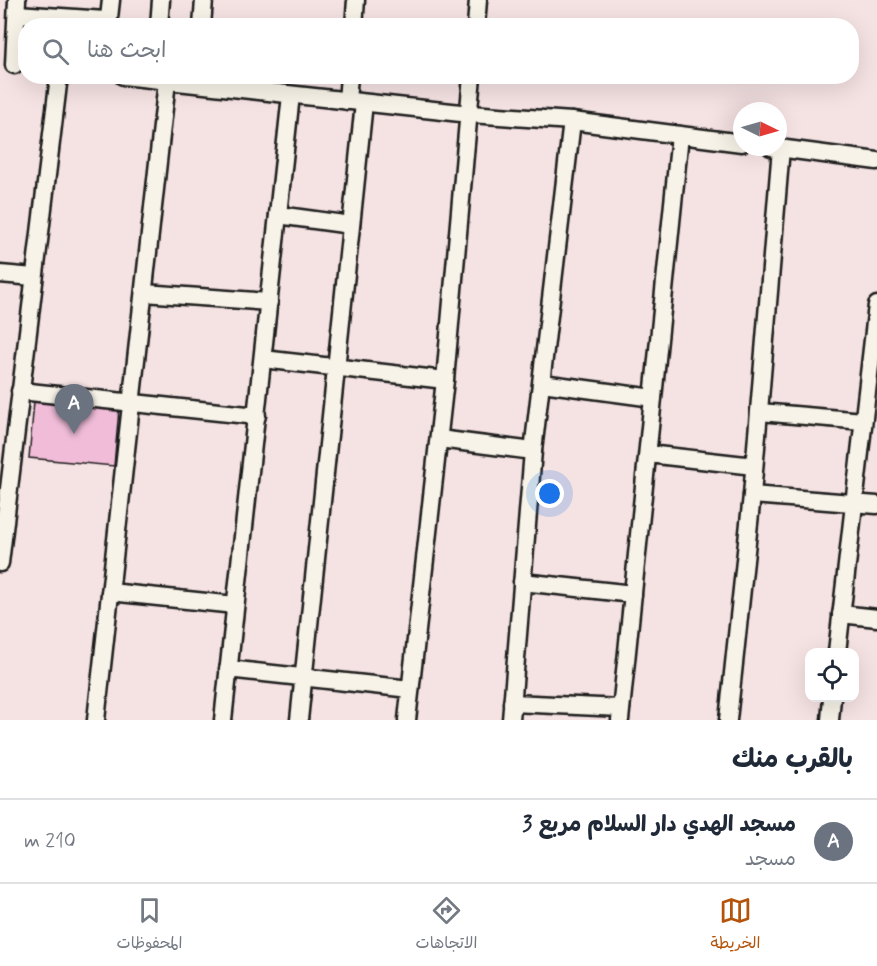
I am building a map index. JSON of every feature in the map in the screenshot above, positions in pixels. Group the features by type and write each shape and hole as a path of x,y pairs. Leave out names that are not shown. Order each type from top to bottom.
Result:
{"street":[{"path":"109,18 111,0"},
{"path":"160,18 161,0"},
{"path":"203,18 204,0"},
{"path":"355,18 357,0"},
{"path":"477,18 478,0"},
{"path":"13,65 17,7 62,8 98,18"},
{"path":"0,563 58,84"},
{"path":"96,720 144,293 159,84"},
{"path":"222,84 291,95 572,122 733,142"},
{"path":"347,101 348,84"},
{"path":"407,720 445,380 472,84"},
{"path":"223,720 291,95"},
{"path":"299,720 364,103"},
{"path":"572,122 533,451 512,712 621,714 680,135"},
{"path":"787,149 877,161"},
{"path":"728,720 760,412 776,156"},
{"path":"278,215 351,225"},
{"path":"0,274 34,277"},
{"path":"144,293 269,302"},
{"path":"837,648 877,305"},
{"path":"263,359 445,380"},
{"path":"542,383 653,398"},
{"path":"20,391 257,416"},
{"path":"760,412 863,421"},
{"path":"439,439 533,451"},
{"path":"648,454 754,466"},
{"path":"752,495 877,505"},
{"path":"522,582 633,594"},
{"path":"110,592 235,605"},
{"path":"841,614 877,618"},
{"path":"228,669 410,689"},
{"path":"830,720 832,702"}],"building":[{"path":"34,402 119,409 114,466 29,458"}],"place":[{"name":"مسجد الهدي دار السلام مربع 3","path":"74,434"}]}
